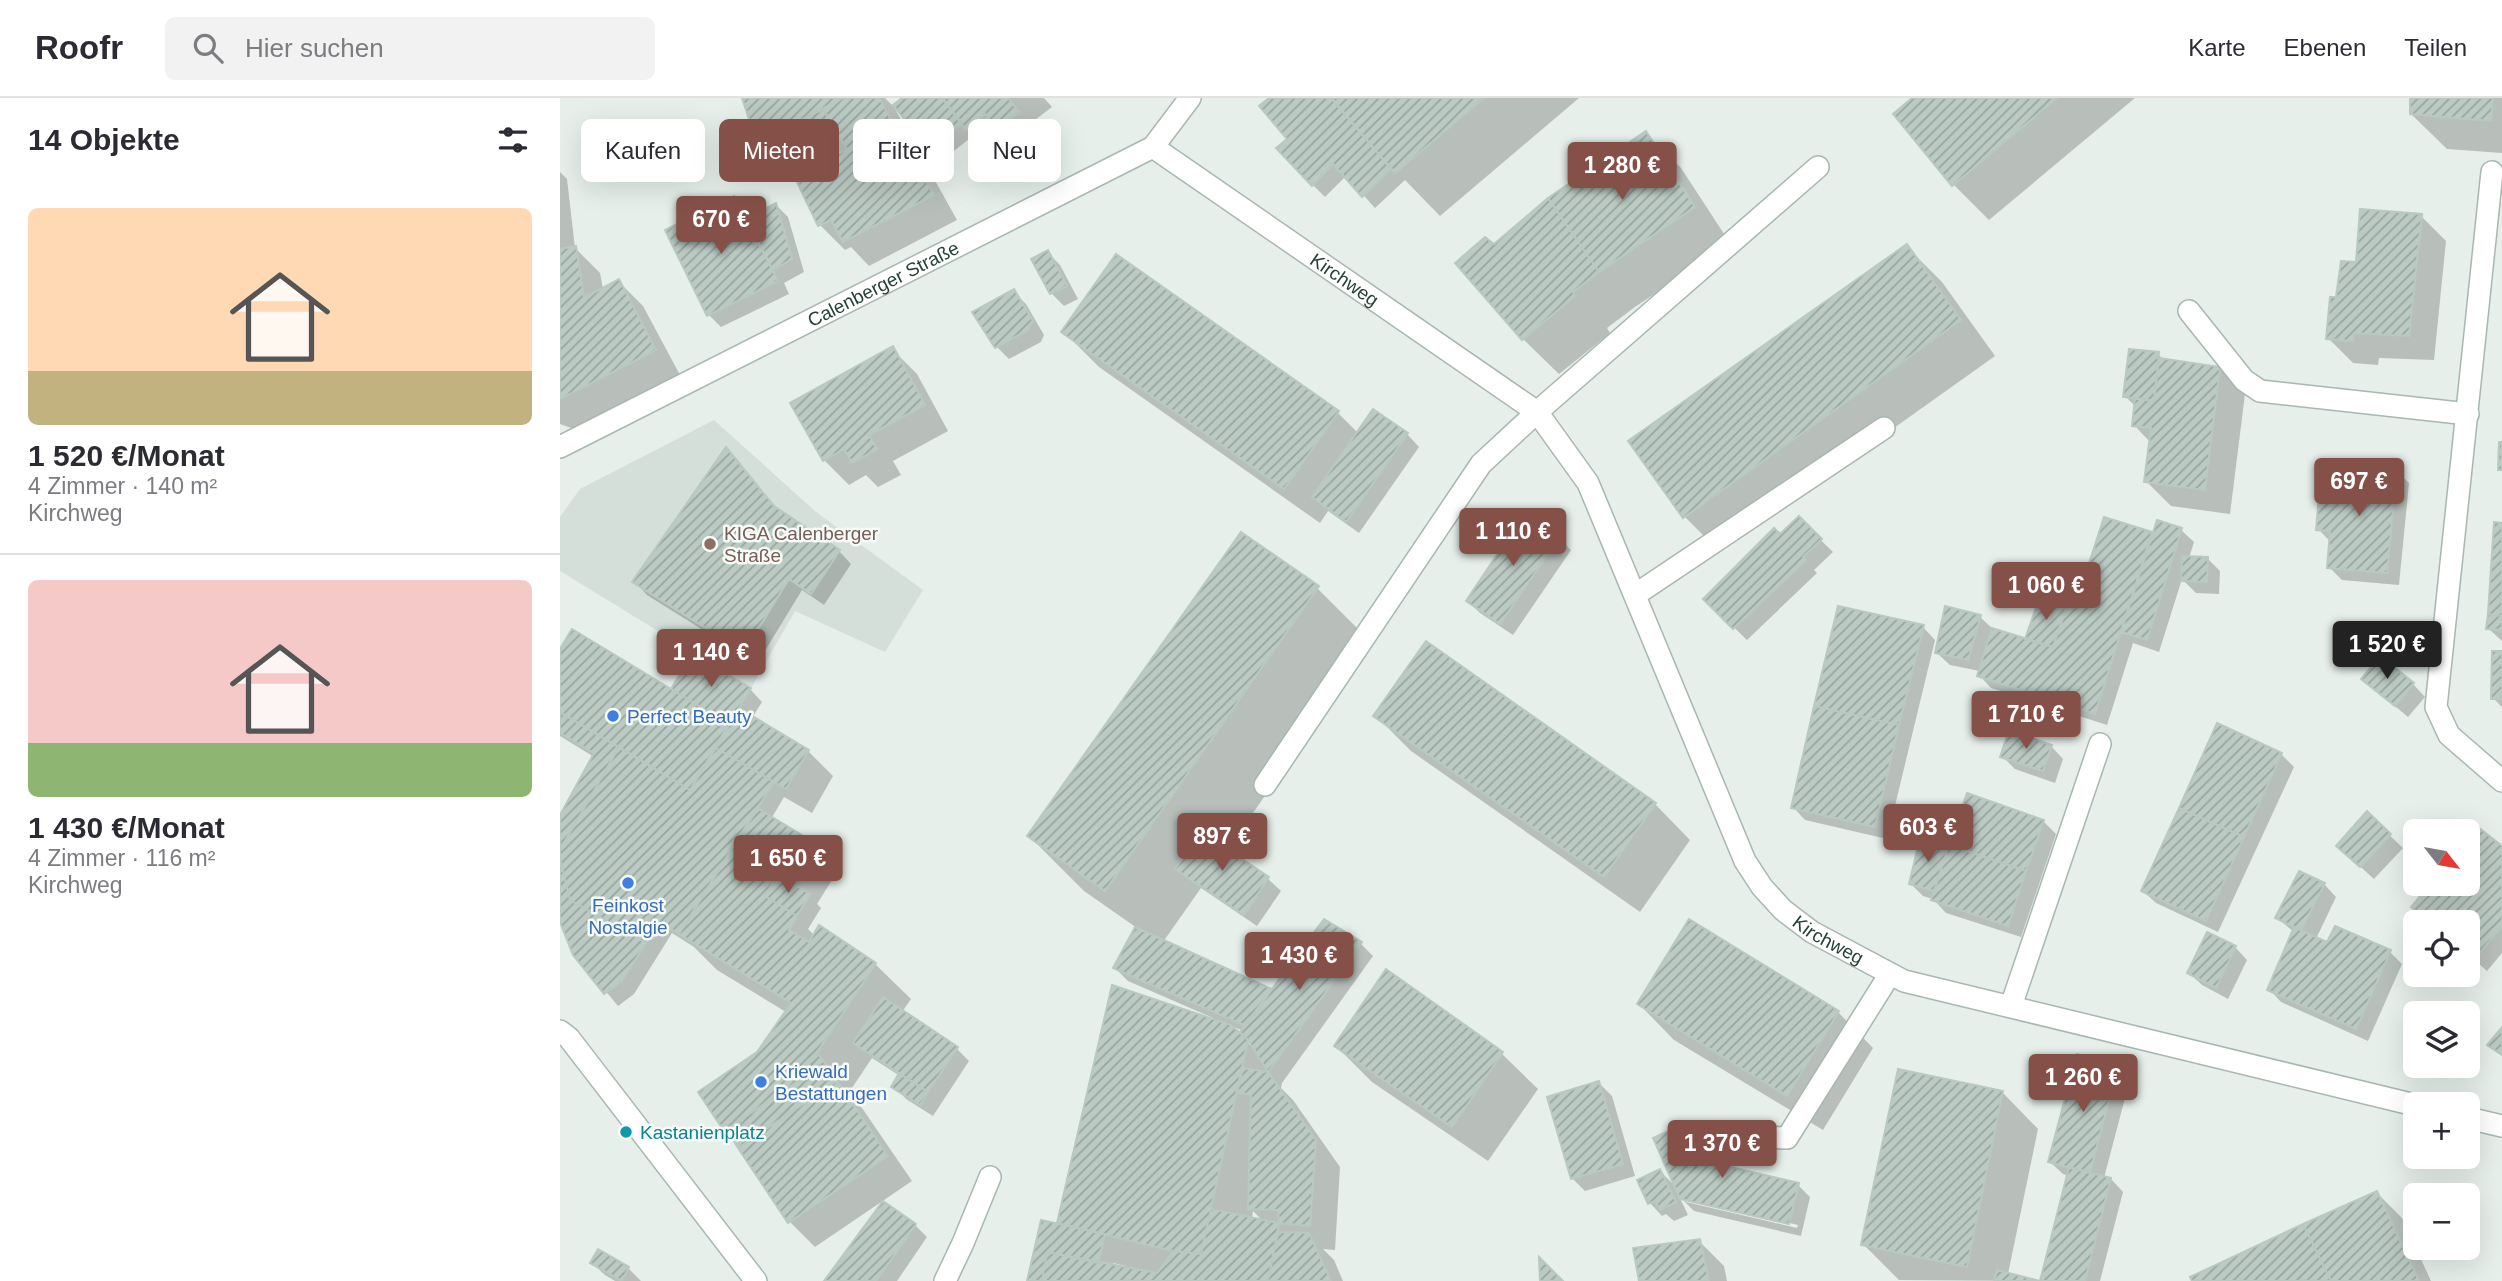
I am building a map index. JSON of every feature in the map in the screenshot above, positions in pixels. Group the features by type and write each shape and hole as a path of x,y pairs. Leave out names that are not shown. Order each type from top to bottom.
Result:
{"street":[{"name":"Calenberger Straße","path":"560,447 1153,147 1189,98"},
{"name":"Kirchweg","path":"1153,147 1537,412 1588,483 1745,862 1762,887 1812,932 1904,981 2403,1102"},
{"path":"1265,785 1482,464 1537,412 1818,167"},
{"path":"2493,172 2436,707 2449,736 2502,780"},
{"path":"2189,311 2244,380 2260,391 2468,414"},
{"path":"1635,595 1884,428"},
{"path":"2011,1006 2100,744"},
{"path":"1713,1135 1787,1138 1890,974"},
{"path":"560,1031 569,1038 756,1281"},
{"path":"2480,1121 2502,1126"},
{"path":"944,1281 990,1177"}],"shaded area":[{"name":"KIGA Calenberger Straße","path":"714,420 816,512 923,590 885,652 795,611 751,688 560,571 560,517 580,489"}],"building":[{"path":"742,98 843,98 803,119 749,119"},
{"path":"843,98 879,98 891,119 853,119 853,182 927,182 934,195 843,242 831,220 818,226 797,182 839,182 839,153 847,149 839,136 839,119 829,119 823,109"},
{"path":"902,98 942,98 962,123 954,129 954,119 904,119 893,105"},
{"path":"942,98 1008,98 1019,112 1010,119 989,119 985,114 979,119 968,119 966,130"},
{"path":"1269,98 1332,98 1391,169 1362,197 1333,164 1312,186 1276,148 1287,139 1259,106"},
{"path":"1331,98 1484,98 1395,173"},
{"path":"1912,98 2057,98 1952,186 1893,114"},
{"path":"2410,98 2493,98 2491,121 2410,114"},
{"path":"823,109 829,119 803,119"},
{"path":"1646,131 1695,207 1599,272 1548,198"},
{"path":"734,196 778,281 707,316 665,230"},
{"path":"1548,198 1599,272 1573,292 1575,296 1522,340 1455,263 1485,237 1494,244"},
{"path":"776,203 792,259 773,270 746,219"},
{"path":"2360,209 2422,214 2409,336 2354,333 2353,341 2326,339 2330,297 2336,297 2341,261 2356,262"},
{"path":"1907,244 1961,320 1683,518 1628,441"},
{"path":"576,246 584,298 619,279 656,350 560,399 560,249"},
{"path":"1048,250 1067,286 1050,294 1031,259"},
{"path":"1116,254 1339,411 1284,489 1061,332"},
{"path":"1014,289 1033,321 1028,330 995,348 972,312"},
{"path":"893,346 925,405 869,435 877,449 865,456 852,463 844,449 823,461 790,403"},
{"path":"2129,349 2159,352 2154,401 2123,397"},
{"path":"2159,358 2220,367 2205,490 2144,482 2151,428 2132,426 2135,398 2154,401"},
{"path":"1373,409 1408,433 1346,522 1312,497"},
{"path":"2499,442 2502,442 2502,470 2498,470"},
{"path":"726,447 774,506 840,550 811,594 789,579 744,652 632,582"},
{"path":"2338,463 2397,468 2387,573 2327,568 2330,531 2316,530 2319,494 2334,495"},
{"path":"1525,513 1560,536 1500,624 1466,601"},
{"path":"1799,516 1822,539 1803,557 1806,560 1733,629 1703,599 1774,528 1780,534"},
{"path":"2104,517 2152,532 2095,714 1977,676 1992,628 2053,647 2076,577 2084,579"},
{"path":"2157,520 2182,528 2147,640 2121,632"},
{"path":"2494,522 2502,523 2502,616 2488,614"},
{"path":"1241,532 1319,586 1105,891 1027,836"},
{"path":"2182,556 2208,557 2207,582 2181,581"},
{"path":"2040,596 2067,605 2053,647 2025,639"},
{"path":"1838,606 1924,625 1899,725 1814,706"},
{"path":"1945,606 1981,615 1968,660 1935,653"},
{"path":"2488,614 2502,616 2502,630 2486,629"},
{"path":"572,629 729,724 690,790 560,712 560,649"},
{"path":"1426,641 1656,803 1604,877 1373,716"},
{"path":"2492,651 2502,651 2502,699 2491,699"},
{"path":"692,654 751,688 729,724 671,689"},
{"path":"2380,656 2414,683 2395,706 2361,679"},
{"path":"1814,706 1899,725 1875,827 1791,808"},
{"path":"739,708 809,750 786,789 716,748"},
{"path":"560,712 619,747 560,850 560,815 594,753 560,733"},
{"path":"2217,723 2282,753 2244,837 2179,808"},
{"path":"2009,730 2052,745 2043,771 2000,757"},
{"path":"619,747 690,790 716,748 774,782 679,934 659,922 646,943 570,900 560,858 560,850"},
{"path":"1967,793 2044,820 2026,871 1949,845"},
{"path":"757,808 802,835 765,896 797,916 789,930 809,942 819,925 876,963 798,1081 724,1131 698,1092 757,1052 791,1003 679,934"},
{"path":"2179,808 2244,837 2206,921 2141,891"},
{"path":"2367,811 2391,834 2360,867 2336,846"},
{"path":"2480,829 2502,846 2502,926 2480,953 2480,910 2415,910 2411,907 2420,896 2480,896"},
{"path":"1201,831 1269,877 1244,915 1175,869"},
{"path":"1920,838 1949,845 1934,891 1909,884"},
{"path":"1949,845 2026,871 2008,926 1931,900"},
{"path":"560,858 570,900 646,943 621,982 604,994 573,955 560,922"},
{"path":"2299,871 2325,883 2301,930 2275,918"},
{"path":"778,874 810,894 797,916 765,896"},
{"path":"1324,919 1362,942 1268,1072 1240,1032"},
{"path":"1689,919 1839,1011 1787,1096 1637,1004"},
{"path":"2335,926 2391,950 2356,1029 2267,990 2294,927 2327,942"},
{"path":"1135,927 1272,989 1246,1026 1113,968"},
{"path":"2207,932 2236,946 2216,988 2187,973"},
{"path":"1386,969 1503,1052 1452,1127 1334,1046"},
{"path":"1112,985 1231,1025 1248,1040 1201,1254 1173,1251 1057,1223"},
{"path":"883,997 958,1047 928,1092 853,1043"},
{"path":"2502,1027 2502,1055 2487,1045"},
{"path":"817,1052 837,1081 738,1148 727,1129 798,1081"},
{"path":"2077,1054 2118,1065 2090,1173 2048,1162"},
{"path":"1243,1068 1268,1072 1316,1140 1310,1226 1279,1223 1278,1210 1248,1209 1251,1095 1237,1092"},
{"path":"1898,1069 2003,1091 1967,1267 1861,1245"},
{"path":"899,1073 928,1092 920,1105 891,1087"},
{"path":"837,1081 888,1156 788,1223 738,1148"},
{"path":"1599,1081 1623,1164 1571,1179 1547,1097"},
{"path":"1690,1121 1709,1162 1799,1183 1789,1224 1680,1199 1653,1138"},
{"path":"2069,1167 2111,1178 2085,1281 2040,1281"},
{"path":"1660,1169 1676,1202 1660,1210 1655,1201 1648,1204 1637,1180"},
{"path":"2377,1191 2403,1247 2403,1260 2409,1260 2419,1281 2331,1281 2303,1224"},
{"path":"883,1201 916,1224 876,1281 824,1281"},
{"path":"1211,1209 1279,1223 1268,1281 1042,1281 1047,1252 1157,1273 1173,1251 1201,1254"},
{"path":"1041,1220 1105,1234 1098,1263 1047,1252 1042,1281 1027,1281"},
{"path":"2303,1224 2331,1281 2192,1281 2190,1277"},
{"path":"1278,1232 1309,1233 1331,1281 1268,1281"},
{"path":"1700,1239 1709,1281 1639,1281 1633,1248"},
{"path":"598,1249 629,1267 622,1281 590,1263"},
{"path":"1539,1257 1563,1281 1540,1281"},
{"path":"1997,1270 2040,1281 1994,1281"}],"place":[{"name":"KIGA Calenberger Straße","path":"710,544"},
{"name":"Perfect Beauty","path":"613,716"},
{"name":"Feinkost Nostalgie","path":"628,883"},
{"name":"Kriewald Bestattungen","path":"761,1082"},
{"name":"Kastanienplatz","path":"626,1132"}]}
